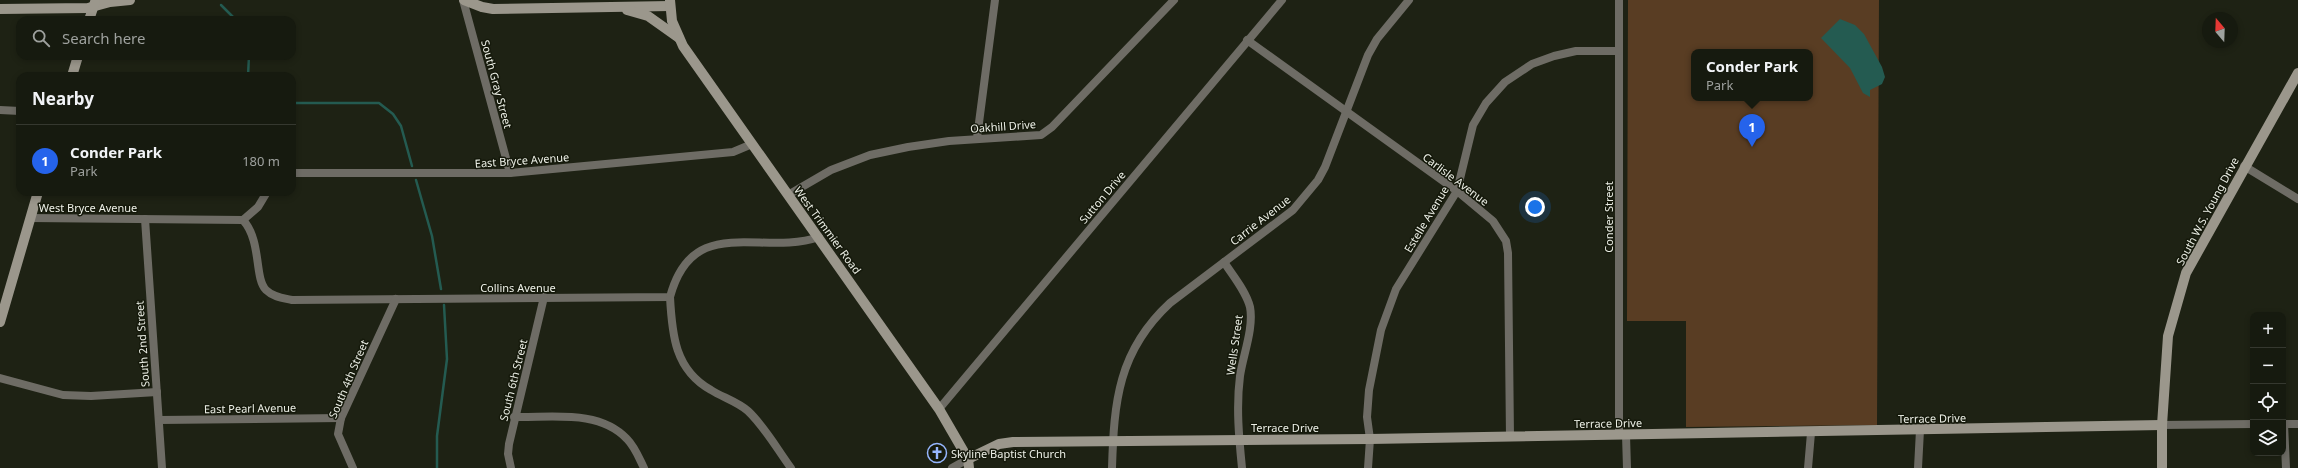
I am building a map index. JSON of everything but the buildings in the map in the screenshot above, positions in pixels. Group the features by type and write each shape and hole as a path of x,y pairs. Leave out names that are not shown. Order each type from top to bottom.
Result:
{"street":[{"path":"0,9 88,8 94,3 130,0"},
{"path":"463,0 482,7 493,9 554,4 613,7 670,3"},
{"name":"South Gray Street","path":"463,0 510,174"},
{"path":"977,138 995,0"},
{"name":"Oakhill Drive","path":"788,195 831,170 868,156 908,147 977,138 1028,137 1041,135 1052,127 1174,0"},
{"name":"Sutton Drive","path":"939,409 1282,0"},
{"name":"Carrie Avenue","path":"1112,468 1112,440 1121,380 1124,368 1144,334 1156,316 1170,303 1293,210 1318,180 1325,167 1345,111 1368,55 1377,39 1409,0"},
{"name":"Conder Street","path":"1619,0 1618,51 1623,435 1627,468"},
{"path":"90,16 94,3"},
{"name":"West Trimmier Road","path":"670,3 672,21 678,38 939,409 969,464"},
{"path":"613,7 648,16 678,38"},
{"name":"Carlisle Avenue","path":"1248,40 1457,192 1493,221 1506,241 1510,437"},
{"name":"Estelle Avenue","path":"1368,468 1370,439 1367,417 1369,390 1381,330 1396,289 1457,192 1473,125 1486,103 1505,82 1532,64 1554,56 1576,51 1618,51"},
{"path":"73,72 77,60"},
{"name":"South W.S. Young Drive","path":"2162,468 2162,426 2168,336 2186,273 2244,166 2298,73"},
{"path":"0,110 16,111"},
{"name":"East Bryce Avenue","path":"296,174 510,174 732,152 752,144"},
{"path":"2244,166 2298,199"},
{"path":"0,322 37,196"},
{"path":"145,218 243,220 258,207 265,196"},
{"name":"West Bryce Avenue","path":"30,218 145,218"},
{"name":"South 2nd Street","path":"145,218 162,468"},
{"name":"Collins Avenue","path":"243,220 248,226 255,242 261,282 265,289 272,295 292,300 670,297"},
{"path":"790,468 747,410 704,386 686,370 680,361 673,340 670,297 673,287 689,260 706,248 718,243 796,242 819,237"},
{"name":"Wells Street","path":"1224,262 1243,291 1250,308 1251,318 1240,377 1239,439 1242,468"},
{"name":"South 6th Street","path":"511,468 508,454 514,418 544,297"},
{"name":"South 4th Street","path":"353,468 338,434 341,418 396,299"},
{"path":"0,378 63,395 91,396 157,392"},
{"name":"East Pearl Avenue","path":"159,420 341,418"},
{"path":"514,418 589,419 603,423 626,438 644,468"},
{"name":"Terrace Drive","path":"969,464 1000,444 1013,442 1510,437 2250,424"},
{"path":"2286,424 2298,424"},
{"path":"1918,468 1920,430"},
{"path":"1808,468 1811,432"},
{"path":"2285,456 2286,468"},
{"path":"952,468 969,464"}],"shaded area":[{"path":"1628,0 1879,0 1877,425 1686,427 1686,321 1627,321"}],"water":[{"path":"1840,19 1855,25 1864,34 1882,67 1885,77 1882,84 1870,90 1870,97 1863,93 1850,68 1821,38"}],"waterway":[{"path":"221,5 232,16"},
{"path":"248,72 249,60"},
{"path":"296,103 379,103 393,114 401,126 412,166"},
{"path":"416,180 432,236 441,289"},
{"path":"437,468 437,436 447,359 444,305"}],"place":[{"name":"Conder Park","path":"1752,147"},
{"name":"Skyline Baptist Church","path":"937,453"}]}
